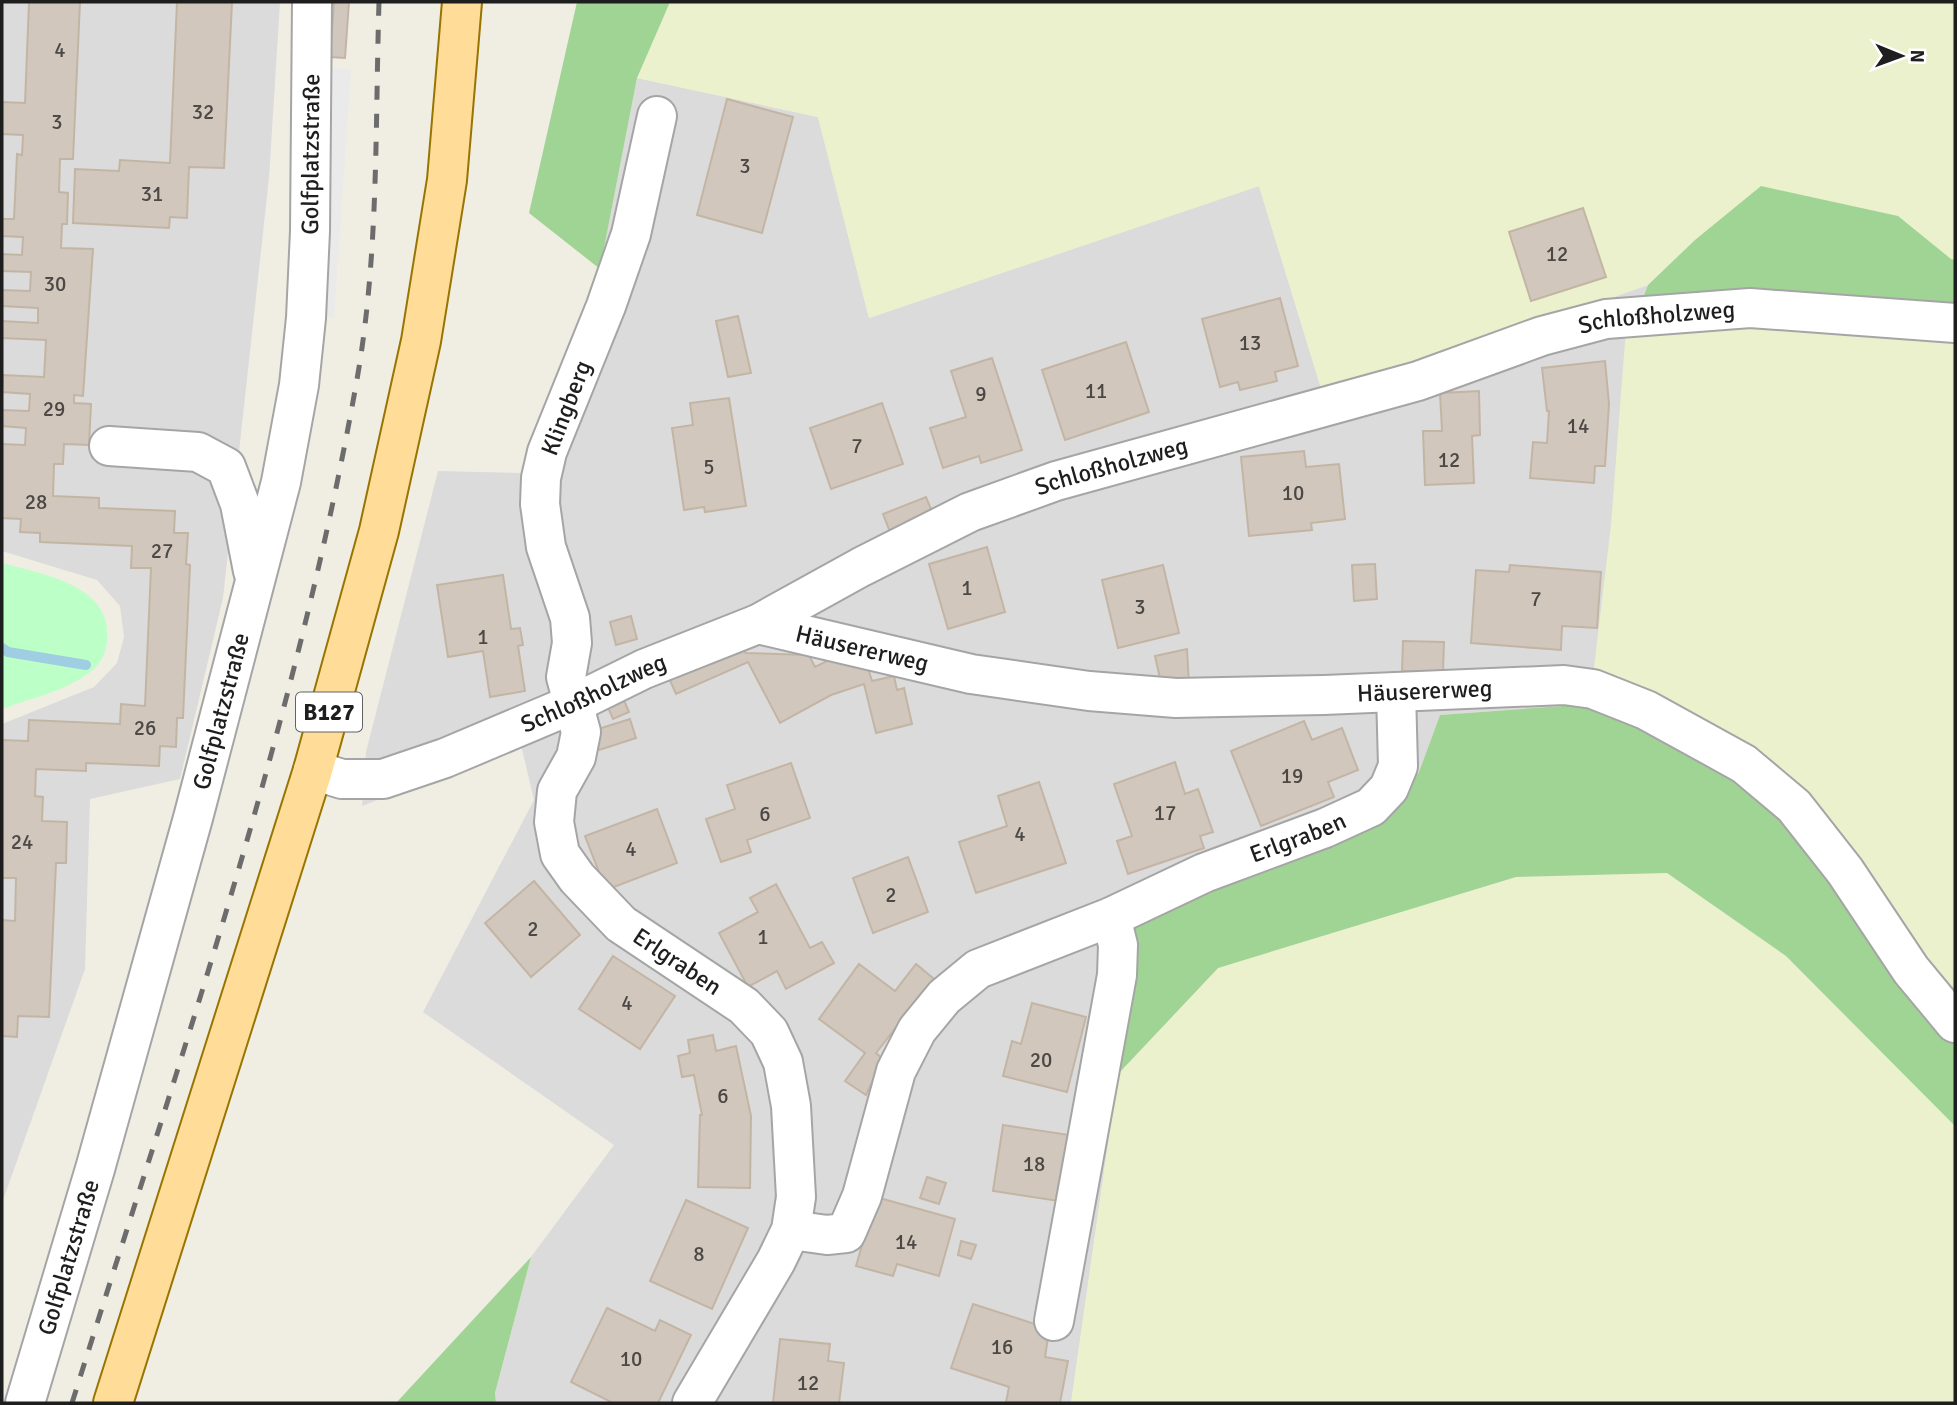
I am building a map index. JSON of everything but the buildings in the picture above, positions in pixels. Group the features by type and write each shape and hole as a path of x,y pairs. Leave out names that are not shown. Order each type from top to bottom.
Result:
{"main road":[{"name":"B127","path":"113,1403 313,770 379,531 421,341 447,180 462,2"}],"street":[{"name":"Golfplatzstraße","path":"25,1403 99,1156 281,482 299,385 304,333 310,231 312,2"},
{"name":"Klingberg","path":"573,704 566,677 572,643 570,618 546,547 540,504 541,478 547,452 606,306 631,234 657,116"},
{"name":"Schloßholzweg","path":"313,770 342,779 383,779 445,758 573,704 643,669 758,624 861,567 971,512 1056,481 1418,381 1542,335 1606,319 1750,308 1955,323"},
{"path":"109,446 198,452 226,467 240,504 255,582"},
{"name":"Häusererweg","path":"758,624 971,674 1089,691 1176,698 1564,685 1593,689 1646,710 1744,764 1794,806 1845,871 1911,970 1955,1023"},
{"name":"Erlgraben","path":"791,1230 827,1235 846,1233 862,1196 896,1071 917,1030 944,997 978,969 1111,917 1204,873 1325,828 1371,807 1389,789 1398,766 1396,692"},
{"name":"Erlgraben","path":"573,704 581,732 576,757 557,792 554,822 560,854 577,878 621,924 744,1006 769,1032 783,1062 791,1106 796,1197 791,1230 776,1261 692,1403"},
{"path":"1054,1321 1117,975 1118,945 1111,917"}],"shaded area":[{"path":"2,2 280,2 269,178 223,598 180,779 90,799 85,969 2,1203 2,724 94,687 117,663 124,637 120,606 97,580 2,551"},
{"path":"321,68 351,69 334,318 310,316"},
{"path":"637,78 818,117 869,318 1259,186 1324,398 1648,285 1639,308 1590,704 1440,715 1419,772 1379,821 1118,1074 1071,1403 496,1403 495,1393 531,1257 614,1145 423,1012 534,800 521,745 362,806 366,752 438,471 524,473 600,269"}],"green space":[{"path":"577,2 670,2 637,78 600,269 529,213"},
{"path":"670,2 1955,2 1955,260 1695,240 1648,285 1324,398 1259,186 869,318 818,117 637,78"},
{"path":"1761,186 1898,216 1955,260 1955,316 1639,308 1648,285 1695,240"},
{"path":"1761,318 1955,336 1955,1006 1593,676 1611,525 1626,329"},
{"path":"2,563 54,578 87,594 99,606 106,621 107,640 101,660 77,681 2,709"},
{"path":"1590,704 1737,774 1793,825 1907,986 1955,1044 1955,1126 1786,956 1667,873 1516,877 1218,968 1118,1074 1130,927 1379,821 1419,772 1440,715"},
{"path":"1667,873 1786,956 1955,1126 1955,1403 1071,1403 1118,1074 1218,968 1516,877"},
{"path":"531,1257 495,1393 496,1403 396,1403"}],"waterway":[{"path":"2,648 8,652 86,665"}],"railway":[{"path":"72,1403 192,1025 267,771 330,515 356,385 369,290 375,194 379,2"}]}
